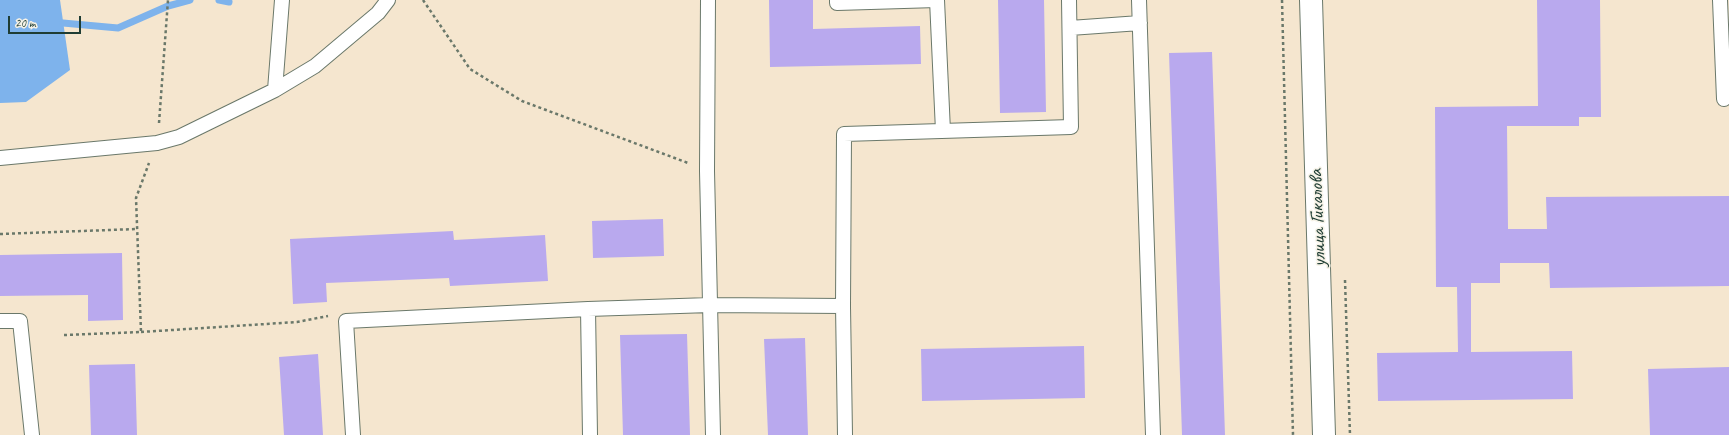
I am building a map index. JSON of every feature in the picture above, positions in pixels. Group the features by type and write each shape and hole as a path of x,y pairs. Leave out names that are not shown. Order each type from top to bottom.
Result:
{"main road":[{"name":"улица Гикалова","path":"1311,0 1324,435"}],"lane":[{"path":"275,90 282,0"},
{"path":"0,158 157,143 179,137 275,90 315,66 378,13 388,0"},
{"path":"708,0 706,171 714,435"},
{"path":"837,0 837,3 937,0 943,131"},
{"path":"845,435 844,134 1071,127 1069,0"},
{"path":"1139,0 1153,435"},
{"path":"1720,0 1724,99"},
{"path":"1070,28 1140,23"},
{"path":"353,435 346,321 588,309 710,305 844,306"},
{"path":"588,309 590,435"},
{"path":"0,321 20,321 32,435"}],"path":[{"path":"140,332 136,198 157,143 168,0"},
{"path":"423,0 470,69 522,101 706,171"},
{"path":"1282,0 1293,435"},
{"path":"0,234 137,229"},
{"path":"64,336 297,322 333,316"}],"water":[{"path":"0,0 60,0 70,70 26,102 0,103"}],"building":[{"path":"769,0 813,0 813,29 920,26 921,64 770,67"},
{"path":"998,0 1044,0 1046,112 1000,113"},
{"path":"1537,0 1600,0 1601,117 1579,117 1579,126 1507,126 1508,229 1547,229 1546,197 1729,196 1729,286 1550,288 1549,263 1500,263 1500,283 1471,283 1471,352 1572,351 1573,399 1378,401 1377,353 1458,352 1457,287 1436,287 1435,107 1538,106"},
{"path":"1212,52 1225,435 1182,435 1169,53"},
{"path":"663,219 664,256 593,258 592,221"},
{"path":"453,231 454,240 545,235 548,281 450,286 449,278 326,283 327,302 293,304 290,239"},
{"path":"122,253 123,320 88,321 88,295 0,296 0,255"},
{"path":"687,334 690,435 623,435 620,335"},
{"path":"805,338 808,435 768,435 764,339"},
{"path":"1084,346 1085,398 922,401 921,349"},
{"path":"318,354 323,435 284,435 279,357"},
{"path":"135,364 137,435 91,435 89,365"},
{"path":"1729,367 1729,435 1650,435 1648,369"}],"waterway":[{"path":"63,23 118,28 168,6 190,0"},
{"path":"219,0 229,2"}]}
